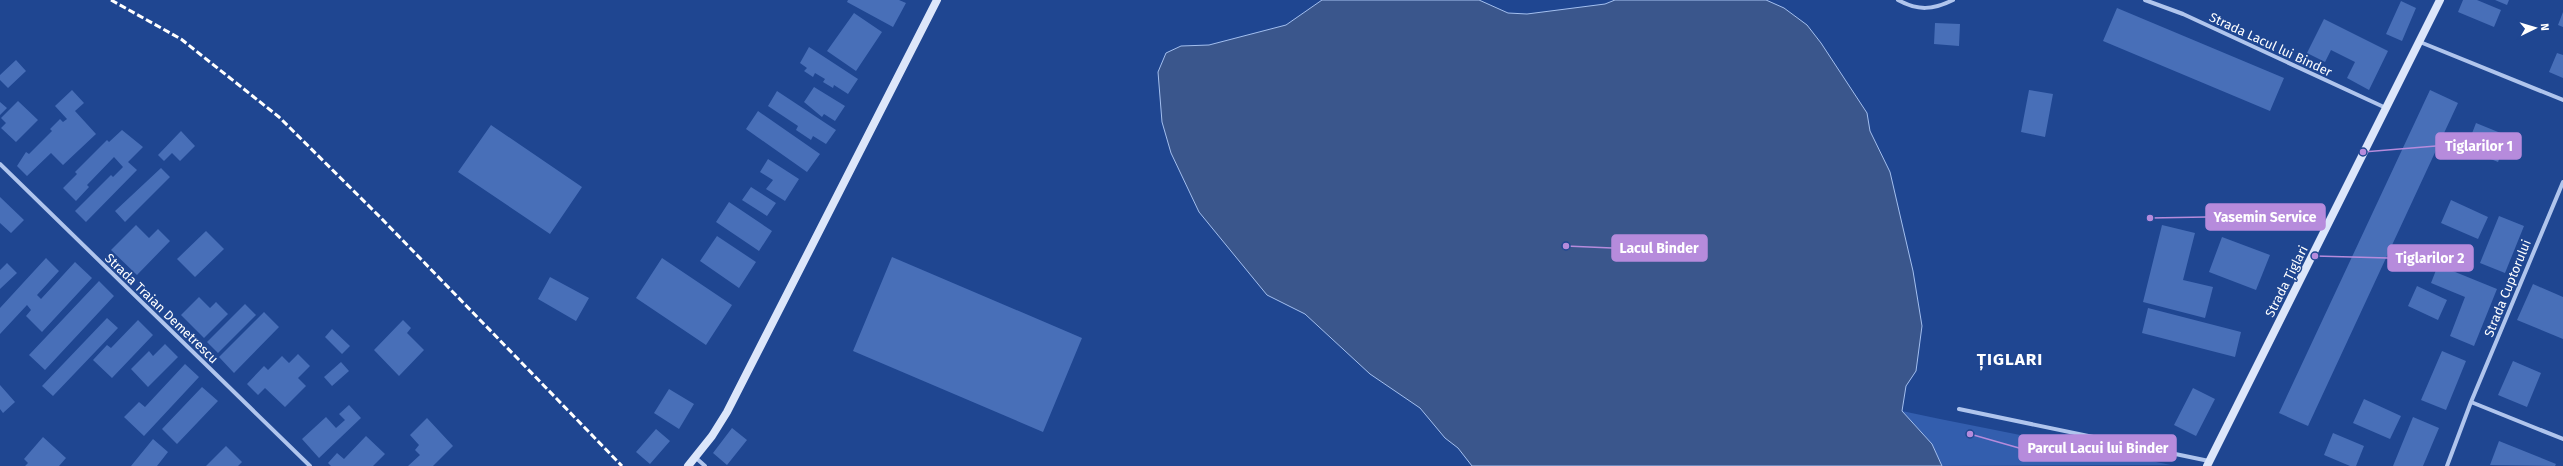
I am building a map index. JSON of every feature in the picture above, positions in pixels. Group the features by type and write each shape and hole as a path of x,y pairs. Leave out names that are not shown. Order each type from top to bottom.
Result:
{"street":[{"path":"688,466 696,458 727,412 937,0"},
{"path":"1898,0 1918,8 1930,9 1953,0"},
{"name":"Strada Lacul lui Binder","path":"2145,0 2184,14 2386,108"},
{"name":"Strada Țiglari","path":"2208,464 2440,0"},
{"path":"2420,42 2563,100"},
{"name":"Strada Traian Demetrescu","path":"0,164 310,466"},
{"name":"Strada Cuptorului","path":"2447,466 2471,402 2563,182"},
{"path":"2471,402 2563,439"},
{"path":"1959,409 2208,464"},
{"path":"696,458 705,466"}],"shaded area":[{"path":"1322,0 1479,0 1508,13 1527,14 1605,4 1615,0 1766,0 1784,8 1807,25 1821,43 1867,113 1870,131 1890,172 1913,271 1922,326 1916,371 1906,386 1902,411 1932,444 1942,466 1472,466 1458,448 1445,438 1420,408 1370,374 1305,314 1267,295 1199,212 1171,153 1162,122 1158,72 1166,53 1181,46 1209,45 1286,25"},
{"path":"1902,411 2171,465 1942,466 1932,444"}],"building":[{"path":"848,0 899,0 906,3 893,27 847,2"},
{"path":"2463,0 2477,0 2501,10 2494,27 2458,12"},
{"path":"2495,0 2509,0 2507,5"},
{"path":"2401,1 2416,8 2402,41 2386,34"},
{"path":"2117,8 2284,78 2270,111 2103,41"},
{"path":"2563,12 2563,27 2558,25"},
{"path":"854,13 882,32 856,71 827,51"},
{"path":"2324,19 2388,51 2369,90 2347,78 2355,62 2331,50 2325,62 2307,53"},
{"path":"1935,23 1960,24 1959,46 1934,44"},
{"path":"809,47 858,79 848,94 834,85 833,88 823,82 825,79 815,73 813,77 804,71 807,68 800,63"},
{"path":"2557,53 2563,55 2563,78 2549,72"},
{"path":"16,60 26,71 8,88 0,80 0,75"},
{"path":"814,87 845,106 835,121 824,114 822,117 804,102"},
{"path":"72,90 84,103 75,111 96,134 63,165 51,153 27,176 17,166 26,152 29,154 52,131 50,129 60,119 63,122 67,119 55,106"},
{"path":"2029,90 2053,94 2045,137 2021,132"},
{"path":"2430,90 2458,103 2308,426 2279,413"},
{"path":"777,91 836,130 826,144 813,136 811,140 796,130 798,126 768,106"},
{"path":"18,101 38,120 16,142 1,128 6,123 1,118"},
{"path":"0,102 7,108 0,115"},
{"path":"758,111 820,154 807,172 746,129"},
{"path":"2476,123 2508,136 2498,162 2466,149"},
{"path":"491,125 582,187 550,234 458,172"},
{"path":"122,130 143,147 128,162 137,170 86,222 75,211 111,175 113,177 123,167 114,157 87,185 89,187 76,201 63,188 77,174 75,172 107,140 109,142"},
{"path":"181,131 195,146 180,161 172,153 164,161 158,155"},
{"path":"768,159 799,179 785,201 766,189 773,180 760,172"},
{"path":"161,168 170,177 125,222 115,211"},
{"path":"751,187 776,203 767,216 742,200"},
{"path":"0,197 24,220 11,233 0,223"},
{"path":"2451,200 2488,217 2478,239 2441,223"},
{"path":"729,202 772,231 759,251 716,222"},
{"path":"2499,216 2524,226 2505,273 2480,263"},
{"path":"136,225 149,238 158,229 170,241 137,275 111,250"},
{"path":"2162,225 2195,233 2183,280 2213,287 2205,318 2143,302"},
{"path":"206,231 224,249 195,277 177,259"},
{"path":"717,236 756,262 739,288 700,261"},
{"path":"2222,237 2270,255 2256,290 2209,272"},
{"path":"892,257 1082,338 1043,432 853,351"},
{"path":"46,258 59,271 37,295 41,299 75,262 92,278 42,332 26,316 31,310 27,305 0,334 0,308"},
{"path":"662,258 732,305 706,345 636,298"},
{"path":"7,263 17,273 0,289 0,270"},
{"path":"2438,265 2497,289 2474,346 2450,336 2465,297 2431,283"},
{"path":"550,277 589,298 576,321 538,299"},
{"path":"99,281 114,296 45,370 29,355"},
{"path":"2533,284 2563,297 2563,339 2517,320"},
{"path":"2417,286 2447,300 2438,320 2408,306"},
{"path":"199,297 210,308 216,302 228,314 204,338 181,315"},
{"path":"245,304 256,315 218,353 207,342"},
{"path":"2148,308 2241,332 2235,357 2142,333"},
{"path":"264,312 279,327 234,373 219,357"},
{"path":"107,318 118,328 53,396 42,386"},
{"path":"138,320 153,335 112,378 93,360 107,345 111,348"},
{"path":"403,320 411,328 407,333 424,350 399,376 374,350"},
{"path":"332,329 350,346 342,354 325,337"},
{"path":"165,344 178,357 148,387 131,369 149,351 153,356"},
{"path":"2442,351 2466,361 2446,410 2421,400"},
{"path":"298,354 310,366 298,378 306,386 285,407 265,388 258,395 247,384 264,366 268,370 282,356 289,363"},
{"path":"2513,361 2541,373 2527,407 2498,395"},
{"path":"341,362 349,371 332,386 324,377"},
{"path":"185,364 199,377 144,436 124,417 139,402 145,407"},
{"path":"0,385 15,402 3,413 0,409"},
{"path":"202,387 218,401 177,444 162,429"},
{"path":"2193,388 2215,399 2196,436 2174,425"},
{"path":"669,389 694,404 679,429 654,413"},
{"path":"2364,399 2401,416 2390,439 2353,423"},
{"path":"349,405 361,418 319,458 302,439 326,417 336,428 345,420 339,414"},
{"path":"2413,417 2439,428 2423,466 2393,466"},
{"path":"427,418 453,446 433,466 408,466 420,455 415,450 419,445 410,435"},
{"path":"732,428 747,440 727,465 713,453"},
{"path":"656,429 670,441 650,464 636,452"},
{"path":"2333,433 2364,446 2356,466 2350,466 2324,455"},
{"path":"366,436 385,454 373,466 331,466 328,463 337,453 344,459"},
{"path":"43,437 66,458 59,466 25,466 28,463 24,459"},
{"path":"153,439 168,452 157,466 131,466"},
{"path":"2499,441 2556,464 2555,466 2490,465"},
{"path":"226,446 242,462 238,466 206,466"}],"railway":[{"path":"111,0 181,39 279,117 380,217 622,466"}],"place":[{"name":"Tiglarilor 1","path":"2363,152"},
{"name":"Yasemin Service","path":"2150,218"},
{"name":"Lacul Binder","path":"1566,246"},
{"name":"Tiglarilor 2","path":"2315,256"},
{"name":"Parcul Lacui lui Binder","path":"1970,434"}],"district":[{"name":"ȚIGLARI","path":"2010,359"}]}
